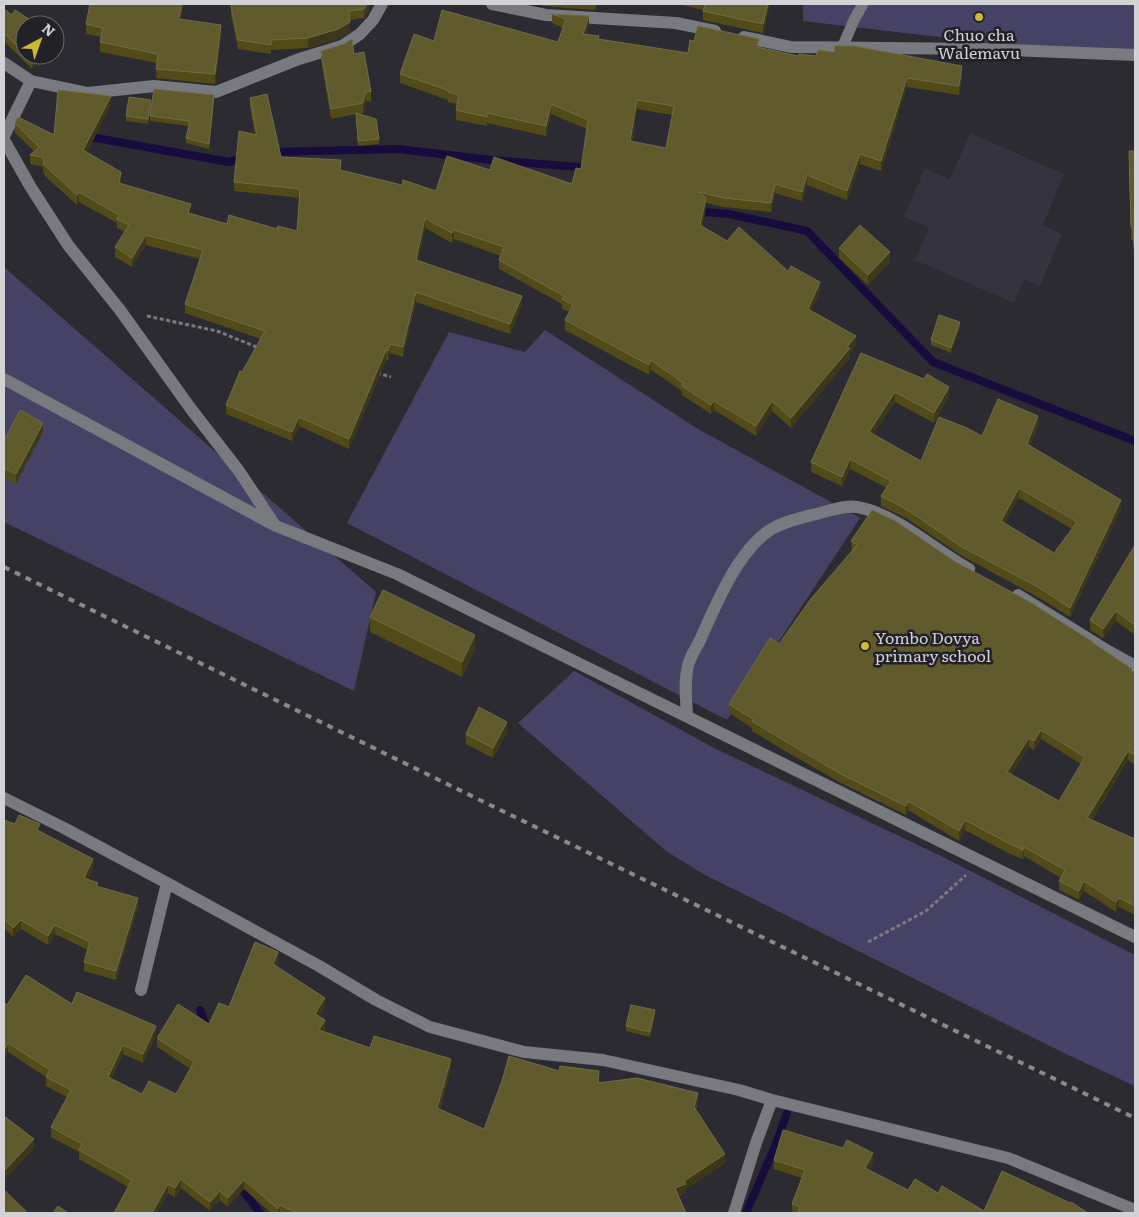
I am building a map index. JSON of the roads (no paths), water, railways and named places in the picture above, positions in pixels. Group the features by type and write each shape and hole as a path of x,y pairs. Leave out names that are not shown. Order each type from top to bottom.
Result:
{"street":[{"path":"4,62 31,81 88,93 154,86 216,92 299,59 342,46 360,34 373,20 382,4"},
{"path":"492,4 546,15 676,23 791,47 981,49 1135,55"},
{"path":"4,136 31,81"},
{"path":"4,140 30,186 68,245 120,310 191,409 239,471 276,526"},
{"path":"4,379 276,526 397,574 1135,937"},
{"path":"687,715 685,684 688,664 719,596 737,566 770,530 795,520 849,506 859,507 880,514 901,525 958,563 984,577"},
{"path":"1009,590 1135,666"},
{"path":"4,798 167,883 319,966 376,1000 430,1027 524,1052 603,1060 739,1090 772,1100 1008,1158 1135,1210"},
{"path":"141,990 167,883"},
{"path":"734,1213 772,1100"}],"lane":[{"path":"842,48 854,20 864,4"}],"waterway":[{"path":"85,136 229,162 245,158"},
{"path":"271,152 398,149 492,160 591,168"},
{"path":"696,208 704,212 729,214 807,231 933,362 1135,441"},
{"path":"200,1010 207,1029"},
{"path":"746,1213 787,1113"},
{"path":"237,1183 260,1213"}],"railway":[{"path":"4,567 1135,1118"}],"place":[{"name":"Chuo cha Walemavu","path":"979,17"},
{"name":"Yombo Dovya primary school","path":"865,646"}]}
